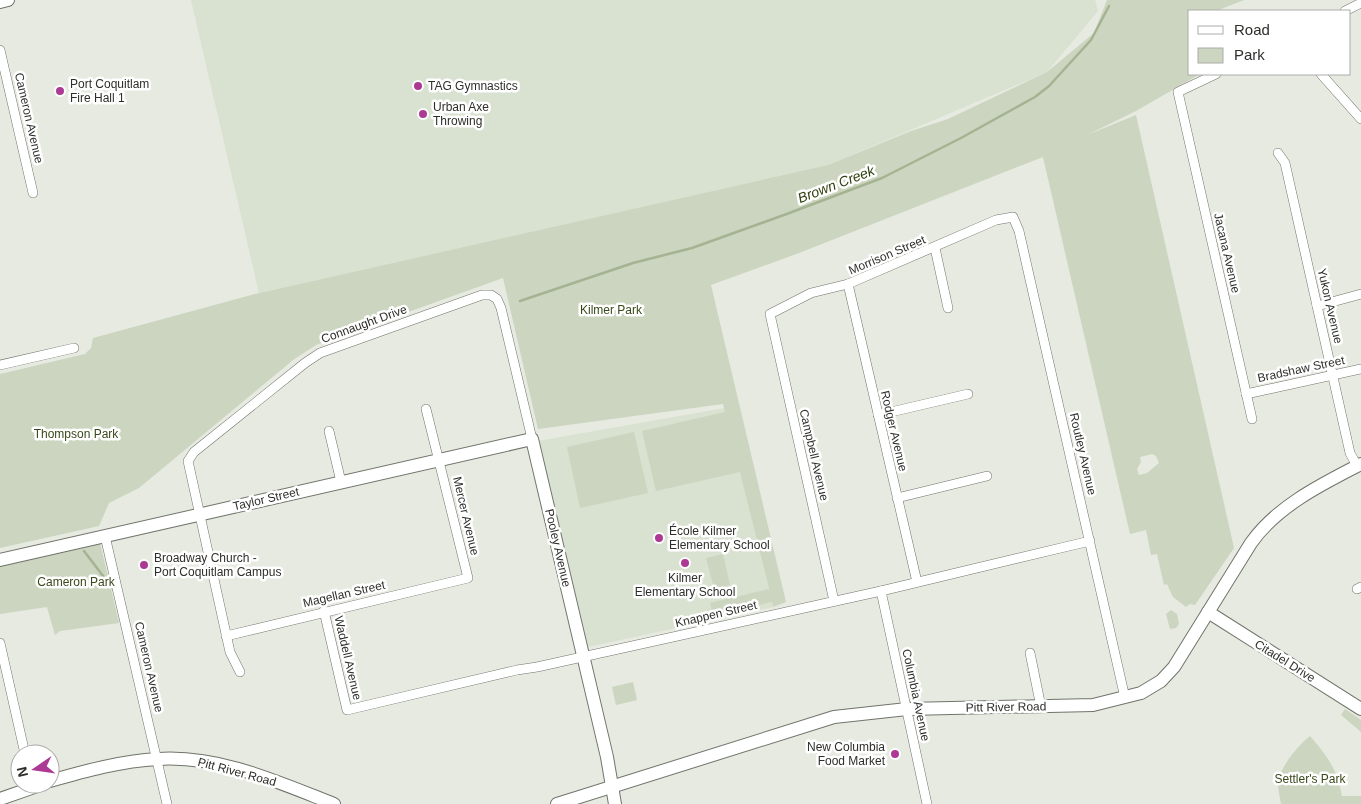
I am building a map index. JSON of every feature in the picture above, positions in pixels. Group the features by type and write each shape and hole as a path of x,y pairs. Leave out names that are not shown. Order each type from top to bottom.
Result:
{"main road":[{"path":"0,2 8,0"},
{"name":"Taylor Street","path":"0,560 532,439"},
{"name":"Pooley Avenue","path":"532,439 584,657 613,787 615,804"},
{"name":"Pitt River Road","path":"557,804 820,721 861,713 907,708 1093,705 1125,698 1151,688 1170,673 1265,525 1313,490 1359,465"},
{"name":"Citadel Drive","path":"1208,612 1361,710"},
{"name":"Pitt River Road","path":"60,779 88,770 157,759 188,759 229,767 272,780 334,804"},
{"path":"0,799 13,794"}],"street":[{"path":"1347,10 1361,2"},
{"name":"Cameron Avenue","path":"0,50 3,76 33,193"},
{"name":"Jacana Avenue","path":"1214,75 1178,92 1252,419"},
{"path":"1323,75 1361,119"},
{"name":"Yukon Avenue","path":"1278,153 1285,163 1350,453 1359,465"},
{"name":"Morrison Street","path":"770,314 811,293 848,284 1003,217 1012,217"},
{"name":"Routley Avenue","path":"1012,217 1019,232 1125,698"},
{"path":"935,248 948,308"},
{"name":"Rodger Avenue","path":"848,284 917,582"},
{"path":"1317,306 1361,294"},
{"name":"Connaught Drive","path":"199,514 188,461 194,452 305,363 320,353 482,295 493,295"},
{"name":"Pooley Avenue","path":"493,295 500,308 532,439"},
{"name":"Campbell Avenue","path":"770,314 834,600"},
{"path":"0,365 74,348"},
{"name":"Bradshaw Street","path":"1246,394 1361,369"},
{"path":"878,415 968,394"},
{"name":"Mercer Avenue","path":"426,409 468,578"},
{"path":"329,431 341,482"},
{"path":"897,498 988,476"},
{"path":"199,514 226,636 232,657 240,672"},
{"name":"Cameron Avenue","path":"105,536 167,804"},
{"name":"Knappen Street","path":"347,710 517,670 584,657 880,591 1090,541"},
{"name":"Magellan Street","path":"226,636 468,578"},
{"name":"Columbia Avenue","path":"880,591 927,804"},
{"name":"Waddell Avenue","path":"324,611 347,710"},
{"path":"0,643 23,744"},
{"path":"1030,653 1041,707"}],"shaded area":[{"path":"191,0 1095,0 1098,11 1047,72 828,165 259,293"},
{"name":"École Kilmer Elementary School","path":"725,408 773,607 588,647 538,441"}],"green space":[{"path":"1107,0 1244,0 1219,10 1188,10 1188,75 1198,75 1136,111 1087,135 1136,115 1234,548 1195,605 1190,604 1186,607 1173,597 1167,584 1164,585 1157,554 1151,555 1146,530 1130,534 1043,157 799,253 711,285 786,602 773,607 772,602 713,615 710,603 769,589 740,472 656,491 642,431 725,412 723,404 538,429 503,278 316,345 293,360 139,488 109,503 99,526 0,548 0,374 85,354 91,348 93,338 255,294 828,165 911,131 948,119 1047,72 1094,33","holes":["1152,454 1156,456 1159,463 1147,473 1139,475 1137,469 1141,462 1140,457"]},
{"path":"634,432 648,493 580,508 567,447"},
{"name":"Cameron Park","path":"100,543 119,623 60,631 55,635 47,607 0,614 0,566"},
{"path":"723,554 730,585 714,588 706,558"},
{"path":"1171,610 1177,614 1179,624 1176,628 1170,629 1166,614"},
{"path":"633,682 637,700 616,705 612,687"},
{"path":"1345,709 1361,720 1361,732 1341,715"},
{"name":"Settler's Park","path":"1310,736 1331,764 1342,796 1361,796 1361,804 1281,804 1279,777 1295,751"}],"waterway":[{"name":"Brown Creek","path":"520,301 633,263 692,248 882,178 961,138 1035,97 1049,86 1091,40 1109,6"},
{"path":"84,551 113,589"}],"place":[{"name":"TAG Gymnastics","path":"418,86"},
{"name":"Port Coquitlam Fire Hall 1","path":"60,91"},
{"name":"Urban Axe Throwing","path":"423,114"},
{"name":"École Kilmer Elementary School","path":"659,538"},
{"name":"Kilmer Elementary School","path":"685,563"},
{"name":"Broadway Church - Port Coquitlam Campus","path":"144,565"},
{"name":"New Columbia Food Market","path":"895,754"}],"park label":[{"name":"Kilmer Park","path":"611,310"},
{"name":"Thompson Park","path":"76,434"}]}
